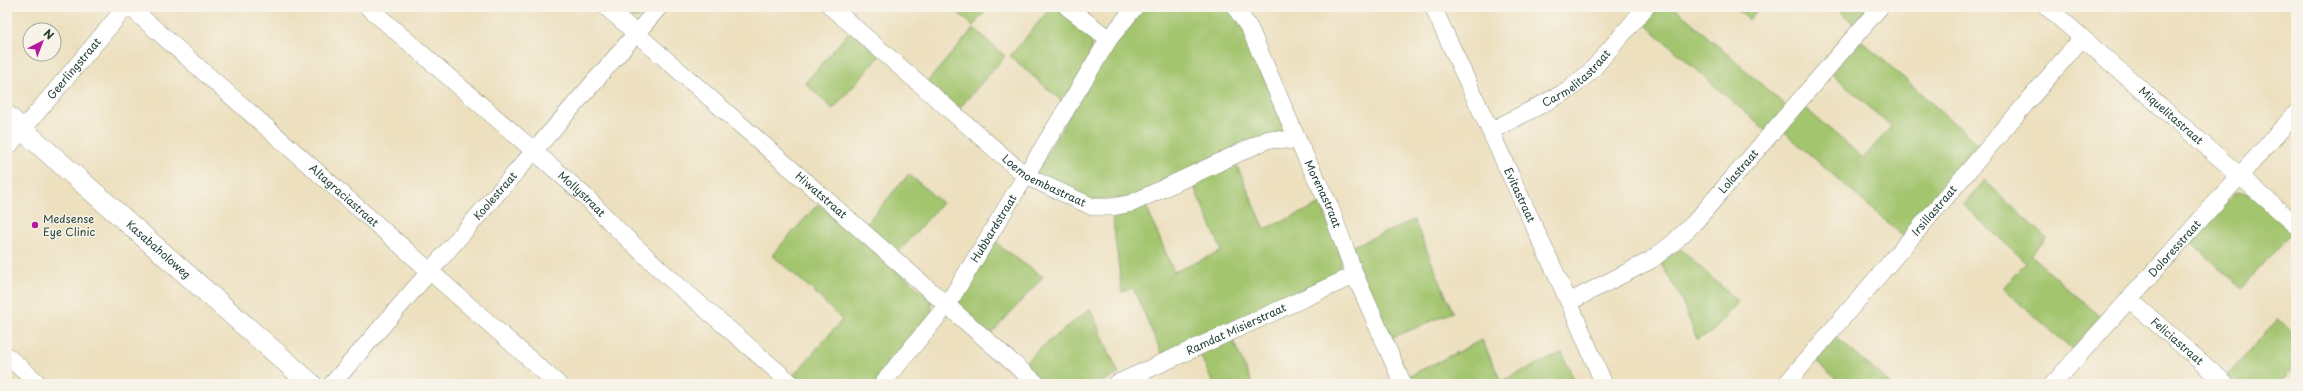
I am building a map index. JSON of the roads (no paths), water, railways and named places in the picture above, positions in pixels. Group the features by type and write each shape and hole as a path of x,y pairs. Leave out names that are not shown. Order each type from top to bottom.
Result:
{"street":[{"name":"Geerlingstraat","path":"7,148 15,122 126,7"},
{"name":"Altagraciastraat","path":"130,7 558,384"},
{"name":"Mollystraat","path":"368,7 585,196 618,230 665,274 792,384"},
{"name":"Hiwatstraat","path":"606,7 1037,384"},
{"name":"Koolestraat","path":"332,384 429,269 659,7"},
{"name":"Loemoembastraat","path":"831,7 1026,176 1093,207 1113,207 1132,203 1269,139 1298,141"},
{"path":"1068,7 1108,39"},
{"name":"Hubbardstraat","path":"882,384 947,305 1108,39 1135,7"},
{"name":"Morenastraat","path":"1235,7 1250,29 1298,141 1330,208 1356,275 1403,384"},
{"name":"Evitastraat","path":"1433,7 1569,302 1604,384"},
{"name":"Carmelitastraat","path":"1491,131 1569,90 1591,71 1646,7"},
{"name":"Lolastraat","path":"1569,302 1651,260 1683,234 1880,7"},
{"name":"Miquelitastraat","path":"2047,7 2296,225"},
{"name":"Irsillastraat","path":"1786,384 2082,38"},
{"name":"Doloresstraat","path":"2053,384 2296,113"},
{"name":"Kasabaholoweg","path":"15,122 311,384"},
{"name":"Ramdat Misierstraat","path":"1116,384 1356,275"},
{"name":"Feliciastraat","path":"2129,299 2226,384"},
{"path":"7,356 39,384"}],"place":[{"name":"Medsense Eye Clinic","path":"35,225"}]}
